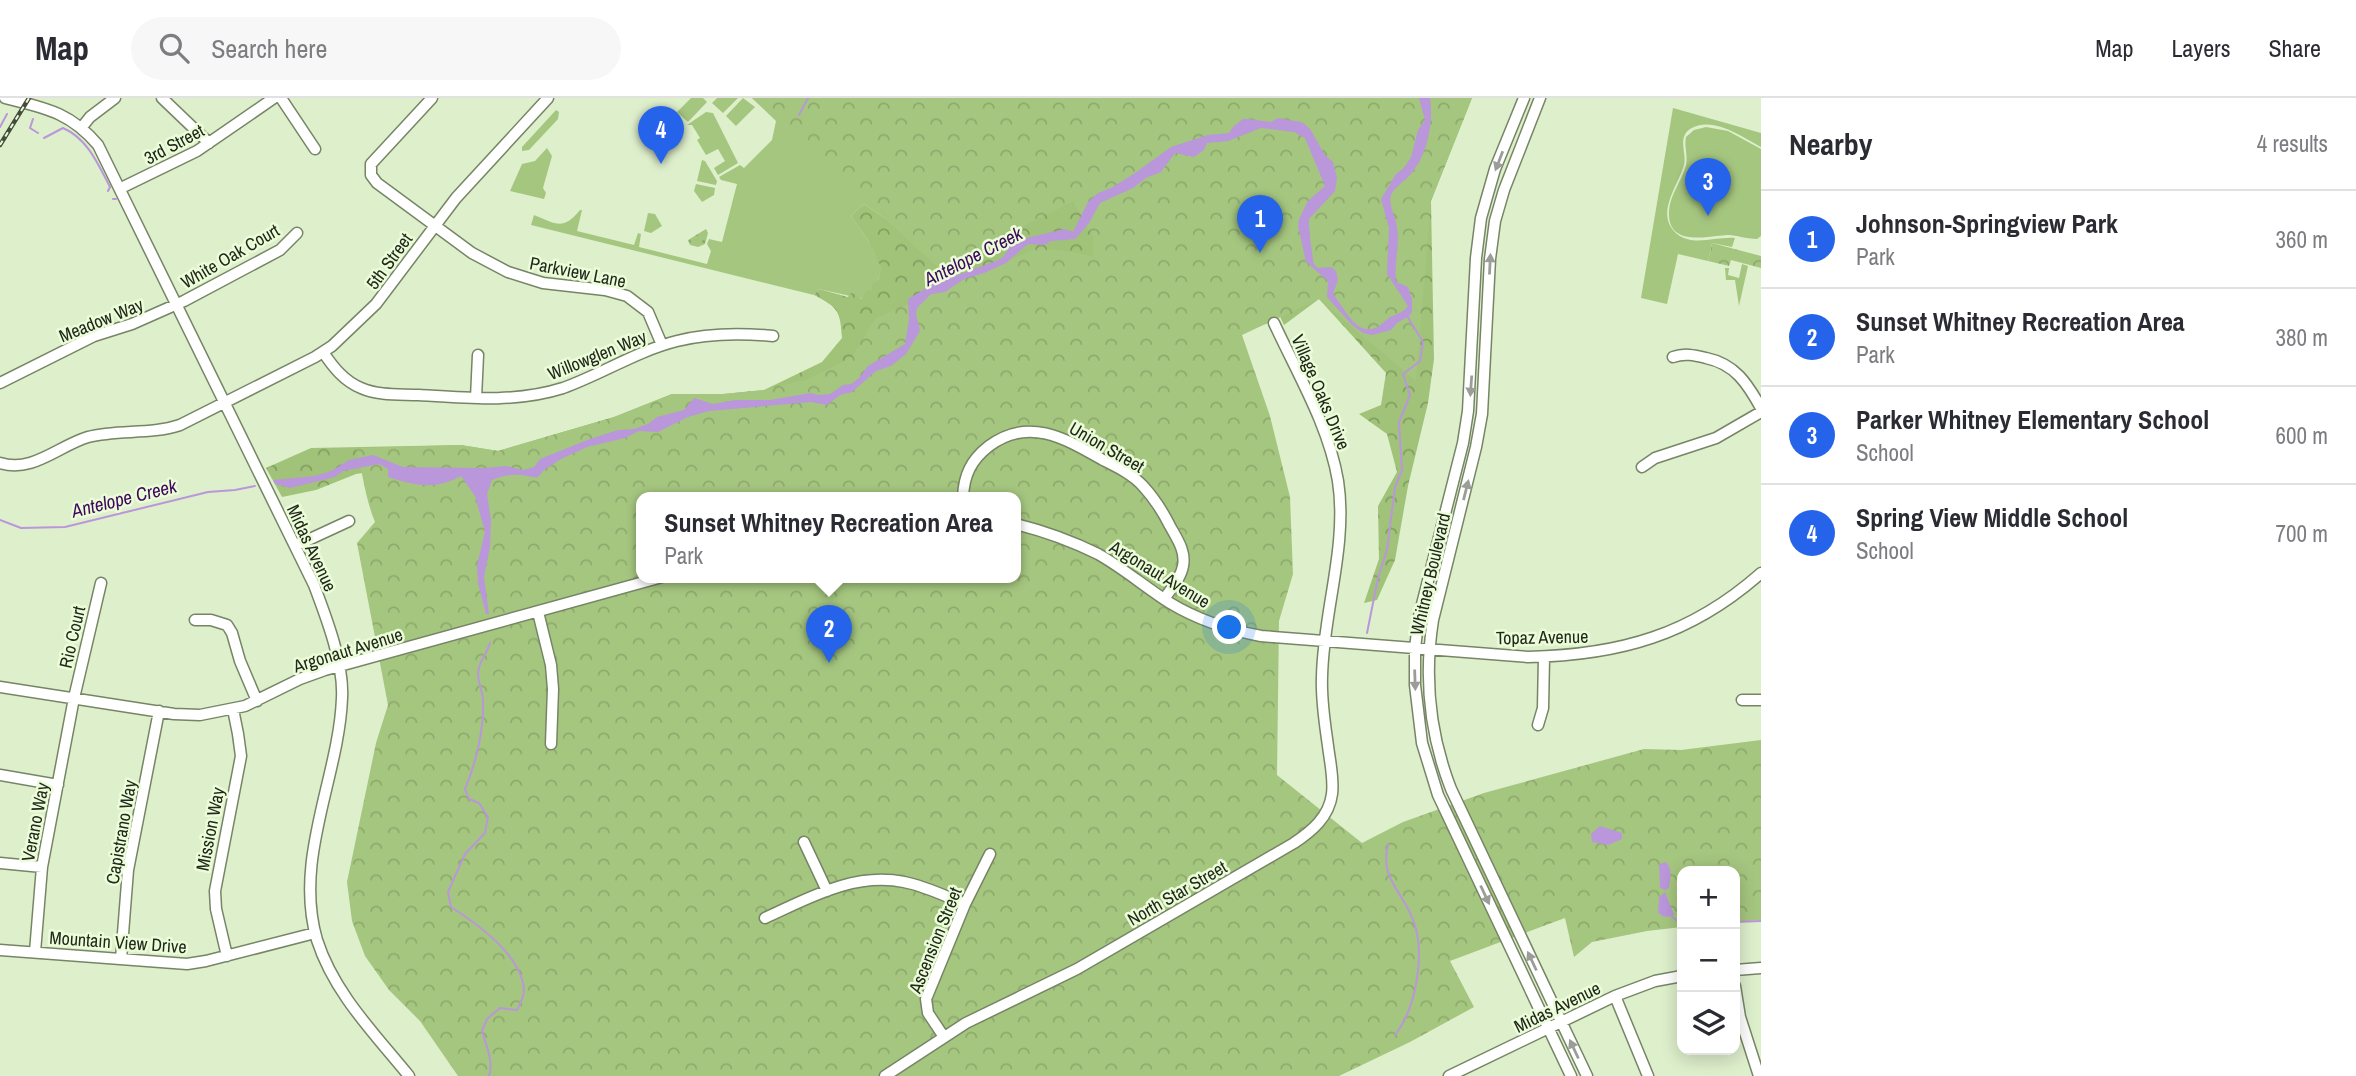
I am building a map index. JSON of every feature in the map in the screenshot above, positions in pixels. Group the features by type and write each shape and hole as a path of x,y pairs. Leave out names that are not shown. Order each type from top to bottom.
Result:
{"street":[{"name":"Midas Avenue","path":"5,98 51,109 82,127 98,145 314,585 324,611 342,687 342,706 311,867 310,901 316,933 326,964 341,993 409,1076"},
{"path":"82,127 90,117 115,98"},
{"path":"162,98 209,144"},
{"name":"3rd Street","path":"121,188 209,144 274,98"},
{"path":"281,98 315,149"},
{"name":"Parkview Lane","path":"432,98 371,164 372,177 433,226 484,260 519,277 557,286 605,290 627,296 648,312 662,345"},
{"name":"5th Street","path":"0,463 21,466 90,437 171,428 303,365 323,352 376,304 433,226 548,98"},
{"name":"Whitney Boulevard","path":"1524,98 1495,169 1481,218 1476,258 1468,411 1419,616 1415,648 1415,685 1419,725 1433,779 1445,811 1571,1076"},
{"name":"Whitney Boulevard","path":"1540,98 1503,190 1495,221 1490,259 1482,414 1433,620 1429,649 1430,704 1445,774 1587,1076"},
{"name":"White Oak Court","path":"176,304 280,250 297,233"},
{"name":"Meadow Way","path":"0,383 94,336 132,324 176,304"},
{"name":"Village Oaks Drive","path":"1273,323 1326,436 1338,484 1338,548 1323,641"},
{"name":"Willowglen Way","path":"323,352 345,379 364,390 386,394 513,398 562,388 662,345 714,335 773,336"},
{"path":"476,398 478,355"},
{"path":"1642,467 1655,458 1716,438 1761,410 1741,376 1729,366 1692,355 1673,357"},
{"name":"Union Street","path":"964,492 969,469 979,454 994,443 1012,434 1033,432 1045,432 1067,440 1135,479 1162,511 1179,542 1183,563 1178,579 1164,599"},
{"path":"295,546 348,521"},
{"name":"Argonaut Avenue","path":"1021,526 1059,537 1099,555 1164,599 1198,617 1241,632 1415,648"},
{"name":"Topaz Avenue","path":"1415,648 1544,657 1598,652 1659,636 1707,613 1761,573"},
{"name":"Rio Court","path":"75,698 101,583"},
{"name":"Argonaut Avenue","path":"0,687 200,715 257,701 300,679 338,667 641,583"},
{"path":"538,612 552,677 551,744"},
{"path":"195,620 211,620 227,625 257,701"},
{"name":"North Star Street","path":"885,1076 984,1013 1089,962 1294,843 1320,822 1330,804 1333,783 1322,699 1323,641"},
{"path":"1538,725 1543,708 1544,657"},
{"name":"Verano Way","path":"36,952 42,867 75,698"},
{"path":"1742,700 1761,700"},
{"name":"Mission Way","path":"227,956 216,909 215,891 241,756 233,709"},
{"name":"Capistrano Way","path":"121,959 128,870 159,711"},
{"path":"0,775 58,785"},
{"path":"804,842 827,891"},
{"name":"Ascension Street","path":"944,1037 928,1013 926,999 965,904 990,854"},
{"path":"0,863 42,867"},
{"path":"765,918 856,881 889,880 921,886 965,904"},
{"name":"Mountain View Drive","path":"0,950 187,964 316,933"},
{"path":"1740,970 1761,968"},
{"name":"Midas Avenue","path":"1449,1076 1615,996 1656,981 1677,977"},
{"path":"1736,992 1740,1017 1759,1076"},
{"path":"1615,996 1648,1076"}],"green space":[{"path":"691,98 703,98 707,102 688,122 677,112"},
{"path":"717,98 738,98 723,113 712,103"},
{"path":"743,98 755,107 736,126 726,116"},
{"path":"752,98 819,98 884,218 864,204 851,216 868,240 883,269 872,292 863,299 819,289 814,295 531,225 534,215 559,224 569,221 582,210 577,231 634,245 638,233 641,234 639,247 707,264 711,251 707,244 709,239 722,242 737,184 719,177 740,165 744,168 772,140 776,121"},
{"path":"752,98 1472,98 1431,201 1416,381 1319,299 1242,335 1270,416 1290,497 1293,574 1279,621 1277,775 1362,843 1403,822 1484,793 1644,749 1681,750 1761,740 1761,920 1740,922 1740,866 1677,866 1677,928 1592,942 1574,957 1565,918 1450,961 1474,1007 1339,1076 458,1076 420,1021 389,990 365,956 352,921 347,882 376,743 388,705 357,543 375,522 356,448 461,445 498,451 614,417 672,394 723,394 764,390 808,379 852,357 876,318 1038,248 1094,257 1093,237 1073,201 940,269"},
{"path":"1221,98 1472,98 1431,201 1434,359 1428,403 1408,486 1395,560 1377,600 1364,603 1379,559 1378,506 1397,472 1387,434 1359,414 1381,405 1386,373 1319,299 1284,325 1224,200 1109,287 862,397 356,474 316,490 282,497 266,468 311,448 461,445 498,451 614,417 672,394 723,394 764,390 822,362 842,338 837,311 814,295 819,289 848,297 850,293 855,294 862,299 867,290 872,291 872,284 878,280 882,269 868,240 851,216 864,204 884,218"},
{"path":"1673,108 1761,133 1761,147 1727,129 1708,124 1699,125 1686,133 1683,141 1684,165 1668,209 1670,226 1677,234 1690,240 1735,238 1732,247 1712,243 1708,261 1678,254 1667,304 1641,298"},
{"path":"556,110 559,112 558,119 529,150 522,151 522,147"},
{"path":"706,112 713,113 738,163 718,175 714,168 725,161 718,149 706,155 692,125 687,125"},
{"path":"1706,127 1728,131 1761,149 1761,236 1757,239 1730,235 1691,237 1675,231 1670,223 1670,205 1686,165 1686,137 1694,130"},
{"path":"547,148 552,156 543,188 546,193 544,199 510,191 522,164 535,161"},
{"path":"702,160 717,181 716,185 697,181"},
{"path":"696,184 715,188 714,195 702,202 694,191"},
{"path":"648,213 655,214 662,226 651,233 644,231"},
{"path":"706,229 708,233 705,244 698,247 690,245 688,240"},
{"path":"1712,243 1761,256 1761,268 1731,260 1729,266 1708,261"},
{"path":"1742,264 1748,266 1739,306 1735,280 1726,280 1725,268 1729,268 1728,275 1739,278"}],"shaded area":[{"path":"1419,98 1430,98 1428,139 1416,167 1394,190 1390,199 1398,234 1396,282 1408,287 1412,312 1391,330 1372,335 1363,333 1352,325 1327,297 1328,281 1306,262 1298,226 1308,201 1325,186 1305,138 1294,132 1261,128 1228,141 1207,143 1204,150 1194,157 1175,153 1161,172 1100,203 1089,223 1075,239 1051,241 1044,245 1028,244 1006,263 964,279 945,292 931,294 917,308 920,331 906,354 891,366 876,371 852,392 840,395 827,405 811,402 709,411 688,417 658,432 639,431 625,438 587,447 561,459 538,477 513,475 492,480 487,494 491,520 490,547 484,577 489,614 486,614 478,583 477,565 485,532 475,496 461,476 434,485 408,483 388,477 388,469 379,464 343,471 335,477 290,488 275,484 273,480 315,476 331,471 349,460 373,455 403,467 506,466 523,470 534,467 540,459 590,439 618,430 634,429 657,417 684,410 694,398 713,404 735,400 770,400 811,393 830,394 843,385 851,384 868,366 905,344 909,320 908,299 933,284 999,260 1012,243 1065,229 1073,232 1088,202 1098,193 1135,173 1171,147 1208,135 1229,133 1243,119 1271,122 1278,118 1302,122 1333,162 1337,178 1335,191 1309,219 1314,264 1318,268 1331,267 1336,271 1338,280 1333,294 1356,324 1368,329 1377,327 1408,306 1387,274 1389,228 1381,199 1396,174 1411,157 1418,130 1425,120"},
{"path":"1600,826 1622,833 1622,839 1608,845 1592,842 1591,834"},
{"path":"1666,862 1670,875 1669,888 1665,890 1660,888 1659,864"},
{"path":"1665,892 1674,915 1663,916 1658,912 1659,897"}],"waterway":[{"path":"799,115 808,98"},
{"path":"0,127 7,114"},
{"path":"33,119 30,128 38,133"},
{"path":"44,138 63,128 72,133 86,145 96,161 110,187 108,191"},
{"path":"1367,633 1378,578 1387,550 1395,487 1402,470 1399,422 1410,395 1403,374 1420,361 1423,342 1407,316"},
{"name":"Antelope Creek","path":"0,520 21,528 65,527 208,492 255,486"},
{"path":"489,1076 490,1059 482,1031 487,1019 500,1008 517,1010 524,987 512,960 494,939 451,907 448,892 465,854 485,833 488,817 479,803 469,799 465,789 481,735 483,698 478,670 490,643"},
{"path":"1388,844 1386,855 1389,874 1416,928 1419,960 1409,1009 1395,1035"},
{"path":"1672,917 1677,920"},
{"path":"1740,922 1761,921"}],"railway":[{"path":"0,145 29,98"}],"place":[{"name":"Spring View Middle School","path":"661,164"},
{"name":"Parker Whitney Elementary School","path":"1708,216"},
{"name":"Johnson-Springview Park","path":"1260,253"},
{"name":"Sunset Whitney Recreation Area","path":"829,663"}]}
